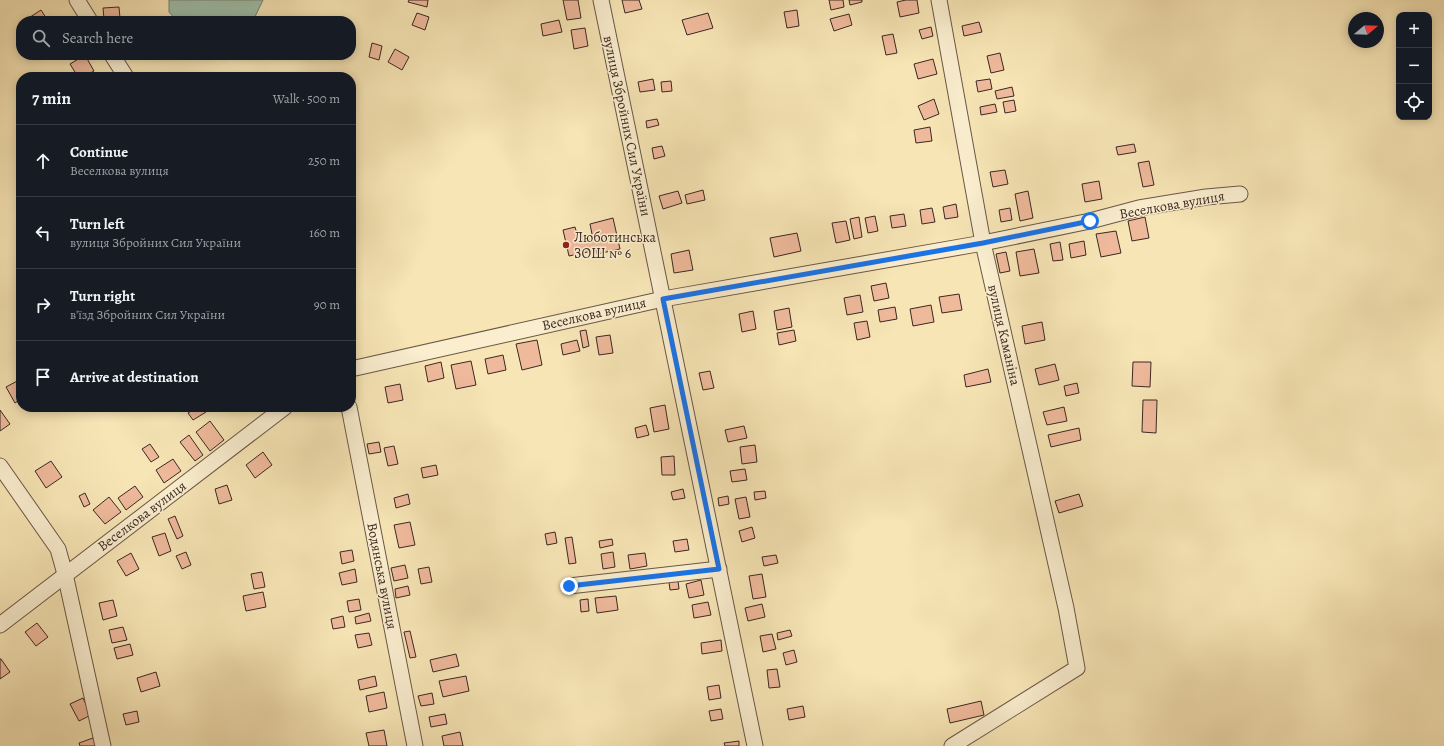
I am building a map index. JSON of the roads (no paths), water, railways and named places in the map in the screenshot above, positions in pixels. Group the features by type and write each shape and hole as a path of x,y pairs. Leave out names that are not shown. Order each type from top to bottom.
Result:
{"street":[{"path":"77,0 87,16"},
{"name":"вулиця Збройних Сил України","path":"601,0 755,746"},
{"name":"вулиця Каманіна","path":"939,0 983,243 1066,608 1077,668 952,746"},
{"path":"115,60 123,72"},
{"name":"Веселкова вулиця","path":"356,368 663,299 983,243 1090,221 1139,208 1206,197 1240,194"},
{"name":"Веселкова вулиця","path":"0,625 278,412"},
{"name":"Водянська вулиця","path":"350,412 415,746"},
{"path":"0,466 58,549 65,574 103,746"},
{"path":"569,586 719,569"}],"place":[{"name":"Люботинська ЗОШ № 6","path":"566,245"}]}
